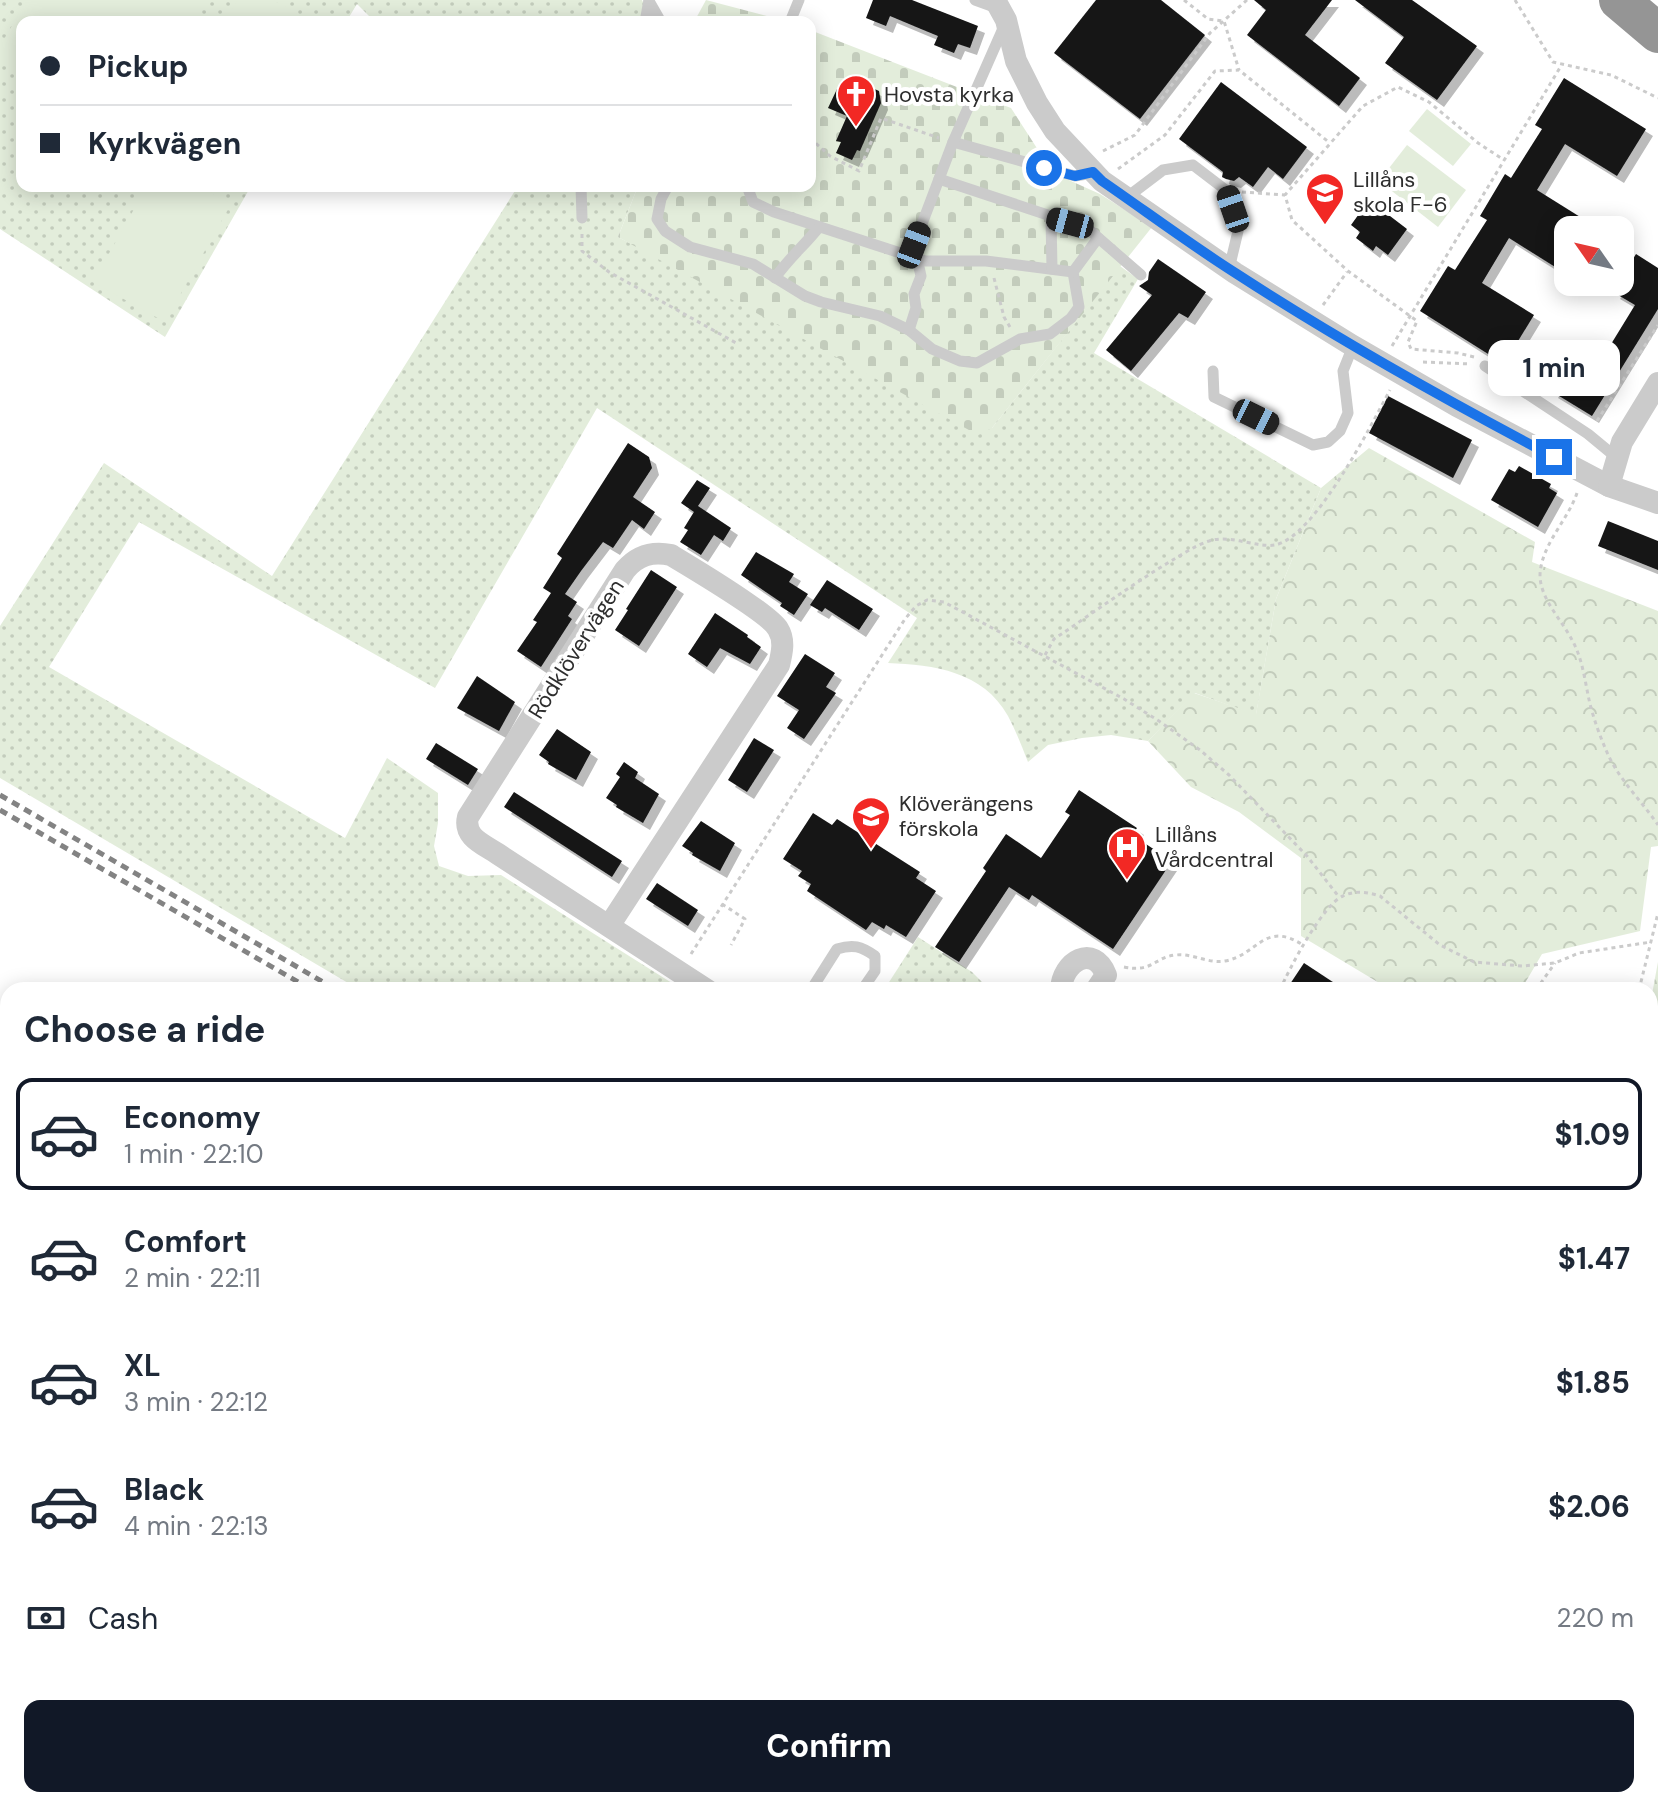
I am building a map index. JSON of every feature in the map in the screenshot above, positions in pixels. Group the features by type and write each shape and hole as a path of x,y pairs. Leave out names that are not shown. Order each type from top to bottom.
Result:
{"highway":[{"path":"1619,0 1658,33"}],"street":[{"path":"1005,8 1016,61 1037,103 1055,131 1092,172 1126,198 1229,269 1457,406 1609,486 1658,503"},
{"path":"1609,486 1622,442 1658,383"},
{"name":"Rödklövervägen","path":"609,926 779,665 783,650 781,635 770,619 671,555 663,553 643,555 625,570 468,817 466,826 469,834 609,926 695,982"},
{"path":"1062,982 1067,968 1077,960 1093,958 1102,964 1101,982"}],"lane":[{"path":"909,330 916,308 914,294 921,276 914,245 1005,8 975,0"},
{"path":"953,142 1075,176 1092,172"},
{"path":"1126,198 1163,170 1193,165 1227,191 1239,227 1229,269"},
{"path":"939,179 1087,228 1141,275"},
{"path":"581,192 582,218"},
{"path":"665,192 657,219 665,231 690,247 753,264 813,299 880,316 909,330 932,349 960,361 977,363 1020,339 1050,334 1071,318 1079,307 1073,272 1098,238"},
{"path":"749,192 753,202 925,261 986,261 1073,272"},
{"path":"1051,218 1052,269"},
{"path":"775,278 819,227"},
{"path":"1213,371 1214,397 1313,445 1328,442 1340,431 1348,413 1343,371 1353,346"},
{"path":"1485,366 1588,434 1617,458"},
{"path":"816,982 837,949 849,946 862,947 875,956 875,971 867,982"}],"path":[{"path":"1184,0 1208,19 1224,21"},
{"path":"1092,172 1135,135 1210,33 1247,0"},
{"path":"1515,0 1548,57 1561,66 1611,75 1658,98"},
{"path":"1224,21 1239,70 1330,143"},
{"path":"1398,356 1392,346 1561,66"},
{"path":"1092,172 1165,135 1215,71 1239,70"},
{"path":"1285,195 1363,106 1398,87 1429,102 1478,143 1504,160"},
{"path":"816,143 830,156 859,171 881,118 953,142"},
{"path":"1227,191 1285,195"},
{"path":"1285,195 1292,220 1348,271 1417,321 1408,342 1411,349 1458,353 1478,359 1485,366"},
{"path":"582,218 582,251 609,272 738,344"},
{"path":"986,261 998,283 1004,317 1020,339"},
{"path":"1312,321 1348,271"},
{"path":"1588,434 1658,325"},
{"path":"1416,363 1429,361 1485,366"},
{"path":"1045,656 1054,639 1156,570 1209,540 1231,539 1275,545 1296,533 1318,509 1340,477 1395,381"},
{"path":"1580,486 1572,509 1547,550 1542,563 1541,584 1574,642 1590,706 1607,752 1619,775 1658,825"},
{"path":"680,972 800,786 832,730 916,606 927,600 944,602 1124,699 1200,750 1229,775 1300,849 1339,897"},
{"path":"1284,982 1303,945 1339,897 1351,893 1369,892 1380,896 1440,945 1474,962 1522,966 1555,963 1579,953 1651,942"},
{"path":"722,904 745,919 731,945"},
{"path":"1641,982 1658,913"},
{"path":"1101,982 1116,967 1149,967 1180,954 1222,962 1276,935 1303,945"},
{"path":"1542,982 1555,963"}],"green space":[{"path":"0,0 642,0 649,16 369,16 357,4 350,16 16,16 16,192 248,192 165,337 0,229"},
{"path":"27,0 202,0 193,16 18,16"},
{"path":"237,0 273,0 301,16 228,16"},
{"path":"706,0 767,16 697,16"},
{"path":"16,19 16,67 0,58 0,46"},
{"path":"816,32 1011,108 1053,173 1100,194 1152,227 992,428 978,435 618,237 636,192 816,192"},
{"path":"1427,109 1471,144 1453,166 1409,131"},
{"path":"1407,145 1466,190 1438,227 1379,181"},
{"path":"144,192 210,192 231,204 165,322 93,282"},
{"path":"514,192 636,192 618,237 992,428 1120,266 1138,279 1094,353 1321,488 1276,599 1256,715 1195,693 1148,741 1111,735 1082,738 1048,745 1028,762 1008,716 985,689 956,673 888,663 917,618 597,408 435,688 139,522 49,667 345,838 387,758 438,793 434,846 439,866 468,876 501,875 670,982 346,982 0,778 0,626 104,463 272,576"},
{"path":"1369,448 1535,542 1532,562 1658,611 1658,846 1651,847 1640,931 1542,954 1526,982 1378,982 1301,936 1301,858 1239,812 1191,787 1148,741 1194,693 1256,714 1276,599 1321,488"},
{"path":"918,937 972,972 982,982 889,982"}],"building":[{"path":"873,0 912,0 978,26 970,48 958,44 954,53 934,45 938,36 890,16 886,26 866,18"},
{"path":"1096,0 1161,0 1205,35 1140,119 1054,53"},
{"path":"1254,0 1332,0 1305,35 1360,78 1339,106 1247,35 1266,10"},
{"path":"1355,0 1412,0 1477,46 1437,100 1385,63 1404,37"},
{"path":"1564,78 1646,129 1617,176 1565,144 1537,190 1579,216 1554,216 1554,266 1509,238 1482,283 1534,315 1504,364 1420,311 1448,266 1455,270 1487,220 1480,216 1505,174 1511,178 1542,129 1535,125"},
{"path":"1221,82 1307,147 1283,179 1268,167 1253,187 1239,177 1234,181 1226,179 1222,177 1223,172 1179,139"},
{"name":"Hovsta kyrka","path":"868,86 879,91 881,103 860,151 857,150 852,160 836,153 841,142 836,141 847,116 828,108 837,89 851,95"},
{"path":"1369,200 1407,229 1388,255 1376,246 1373,251 1356,238 1360,232 1351,225"},
{"path":"1636,254 1658,268 1658,309 1592,416 1551,391 1574,353 1597,367 1635,305 1620,296 1634,296"},
{"path":"1158,259 1206,292 1188,318 1179,313 1131,371 1106,350 1152,295 1139,286 1148,280 1149,272"},
{"path":"1388,396 1472,440 1453,478 1369,433"},
{"path":"628,443 649,457 652,468 633,497 655,512 644,529 632,520 613,548 603,542 581,571 565,594 577,602 568,616 572,619 541,667 517,651 537,622 533,620 551,593 543,588 562,558 557,554"},
{"path":"1519,466 1551,484 1549,488 1557,493 1538,527 1491,500 1509,469 1515,472"},
{"path":"697,480 710,488 698,506 731,528 723,541 714,535 701,555 680,542 694,512 681,503"},
{"path":"1608,521 1658,541 1658,570 1598,546"},
{"path":"756,552 794,574 789,582 808,594 794,615 741,575"},
{"path":"651,570 677,587 639,646 615,630"},
{"path":"827,580 873,609 859,630 825,608 822,612 810,605"},
{"path":"715,613 761,647 750,664 720,648 707,667 688,654"},
{"path":"805,654 835,673 826,687 836,693 804,739 787,728 799,710 777,696"},
{"path":"477,676 515,702 499,731 457,708"},
{"path":"557,729 591,752 576,780 548,764 539,755"},
{"path":"754,738 774,750 747,792 728,780"},
{"path":"436,743 478,769 468,785 426,759"},
{"path":"624,762 638,772 635,778 659,794 643,823 606,798 620,777 616,774"},
{"path":"1079,790 1137,828 1132,835 1172,861 1113,949 1032,895 1029,900 1009,887 959,962 935,947 986,871 983,868 1006,834 1041,858 1070,815 1065,812"},
{"path":"514,792 622,861 612,877 504,807"},
{"path":"813,813 832,825 837,819 920,872 916,878 936,891 906,937 886,925 884,929 872,922 866,930 807,891 811,884 798,876 802,871 783,859"},
{"path":"701,821 735,843 720,871 682,846"},
{"path":"657,883 698,910 688,926 646,899"},
{"path":"1304,963 1333,982 1291,982"}],"railway":[{"path":"0,795 323,982"},
{"path":"0,810 298,982"}],"place":[{"name":"Hovsta kyrka","path":"856,128"},
{"name":"Lillåns skola F-6","path":"1325,226"},
{"name":"Klöverängens förskola","path":"871,850"},
{"name":"Lillåns Vårdcentral","path":"1127,881"}],"route":[{"path":"1044,168 1075,176 1093,172 1235,273 1332,334 1554,457"}]}
